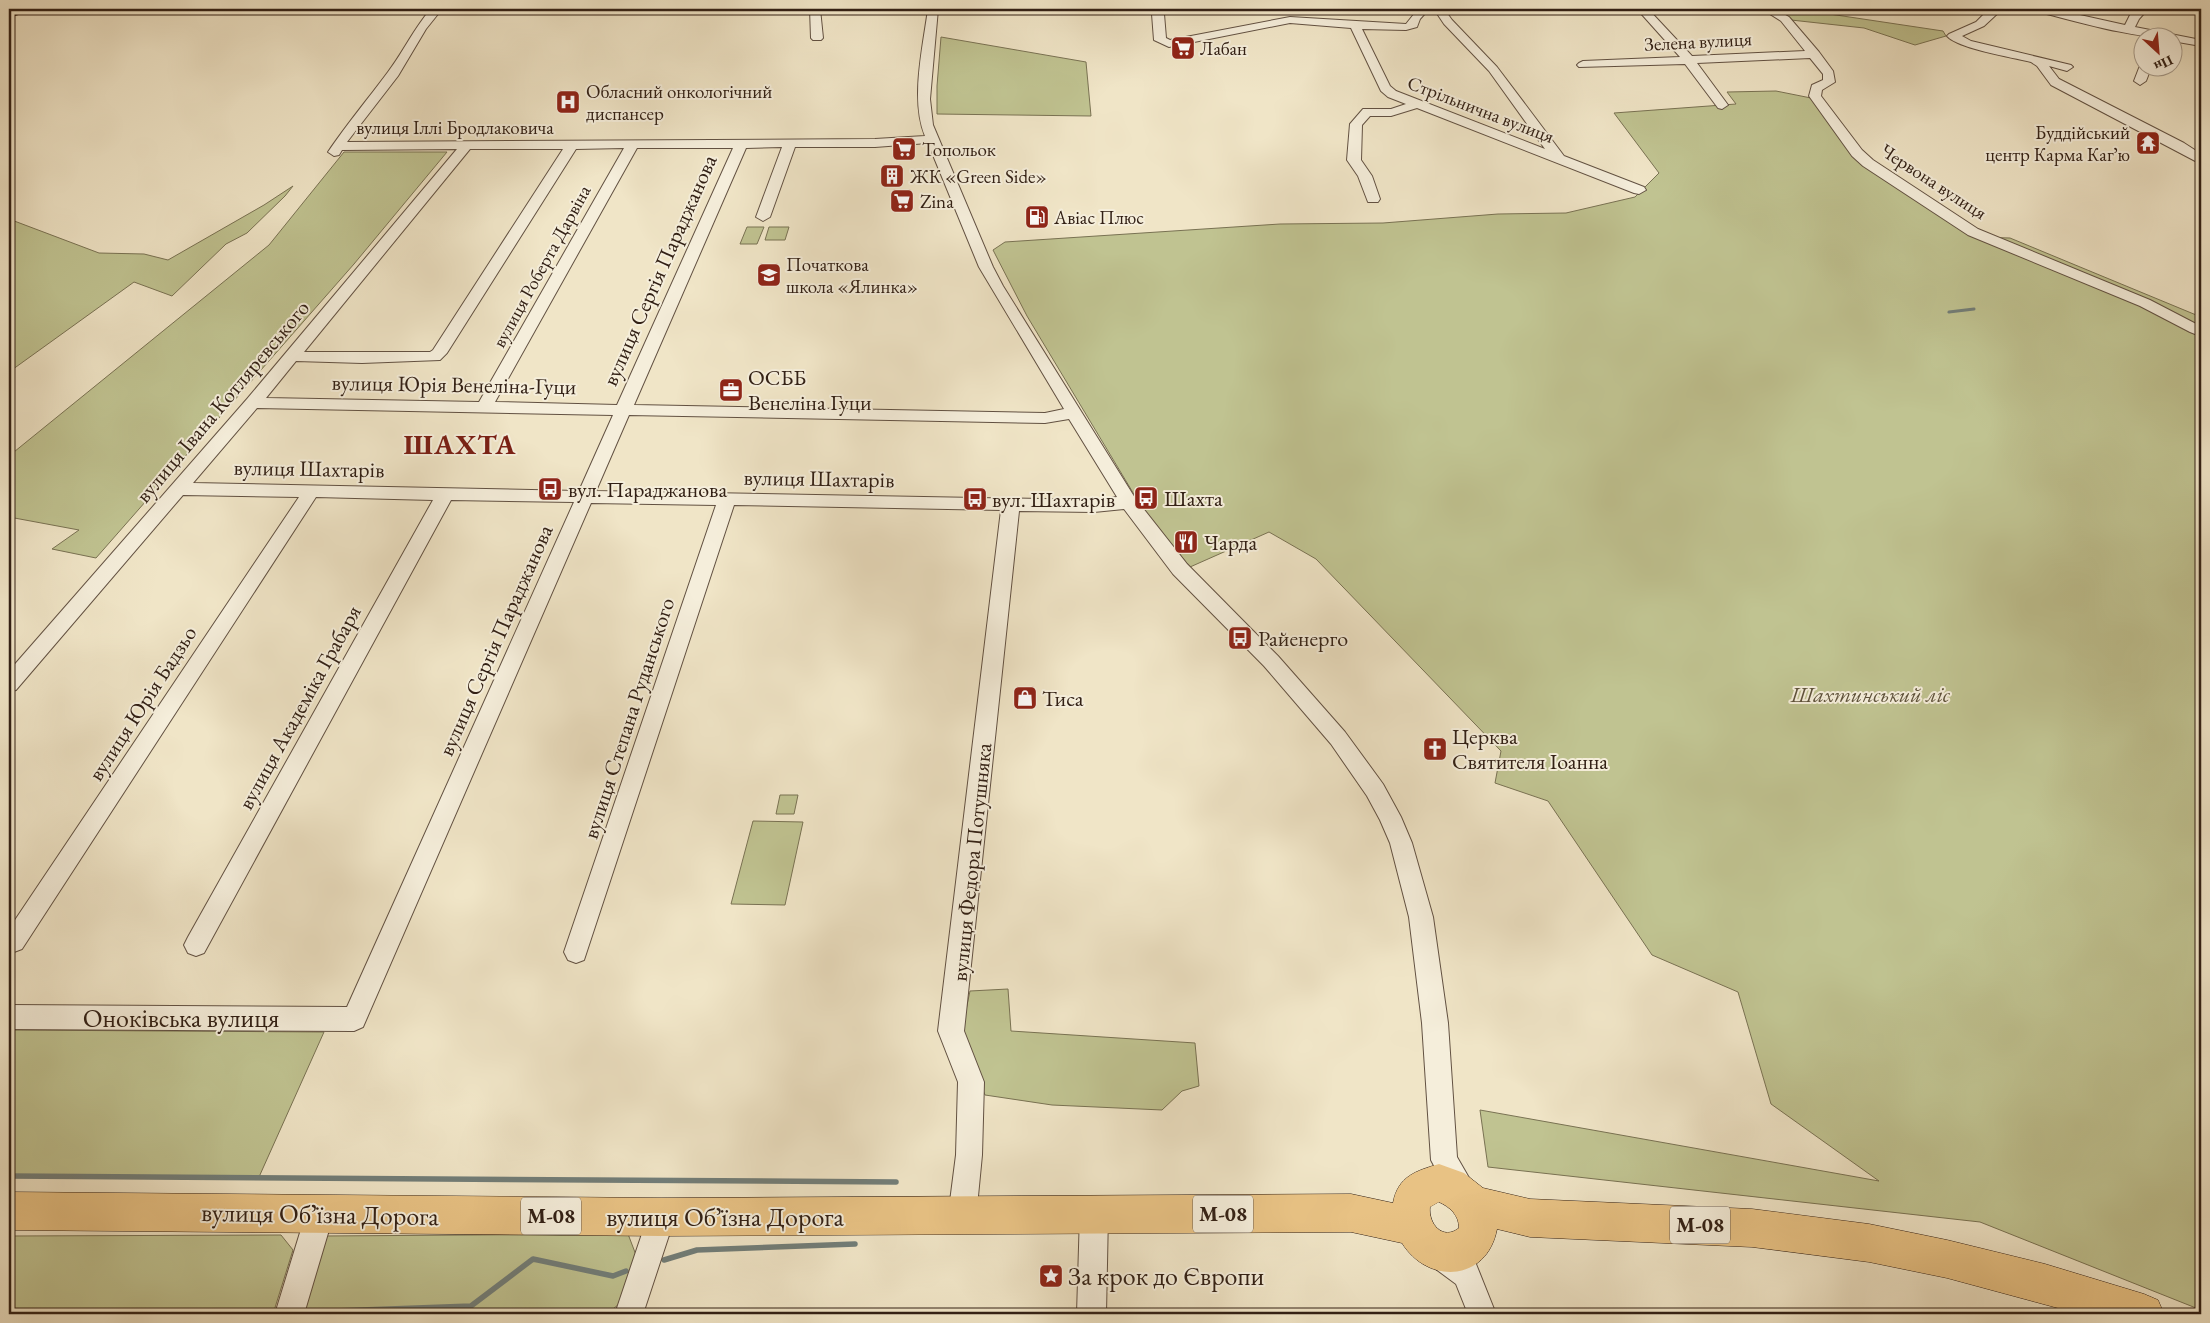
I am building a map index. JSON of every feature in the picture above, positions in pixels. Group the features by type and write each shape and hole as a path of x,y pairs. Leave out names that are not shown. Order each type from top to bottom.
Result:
{"highway":[{"name":"вулиця Обʼїзна Дорога","path":"9,1211 661,1217 962,1217 1094,1214 1351,1213 1447,1208"},
{"name":"М-08","path":"1447,1208 1530,1218 1752,1228 1869,1243 1947,1259 2045,1284 2144,1314"}],"main road":[{"path":"9,13 19,9"}],"street":[{"name":"вулиця Іллі Бродлаковича","path":"437,9 421,27 394,73 359,116 336,149 632,144 790,144 903,142 932,139"},
{"path":"815,9 817,38"},
{"path":"933,9 924,100 926,126 996,286 1073,413 1150,532 1180,568 1271,661 1338,738 1374,790 1390,817 1401,843 1421,917 1435,1023 1447,1208 1466,1274 1482,1314"},
{"path":"1155,9 1158,14 1160,40 1169,44 1255,22 1290,20 1406,27 1413,25 1415,18 1424,9"},
{"path":"1439,9 1448,22 1493,68 1559,159"},
{"path":"1642,9 1688,60 1722,105"},
{"name":"Червона вулиця","path":"1767,9 1785,19 1829,74 1829,82 1816,88 1815,96 1857,153 1868,163 1973,232 2145,303 2195,329"},
{"path":"1990,9 1992,14 1980,24 1953,36 1967,43 2067,66"},
{"path":"2039,9 2132,30"},
{"path":"2128,29 2134,17 2143,9"},
{"name":"Стрільнична вулиця","path":"1355,25 1385,88 1392,94 1638,190"},
{"path":"2182,40 2201,43"},
{"name":"Зелена вулиця","path":"1583,65 1814,54"},
{"path":"2033,58 2041,64 2055,82 2179,146 2201,160"},
{"path":"1373,199 1365,176 1354,160 1356,124 1367,112 1388,114 1398,112 1415,104"},
{"name":"вулиця Роберта Дарвіна","path":"484,407 632,144"},
{"name":"вулиця Сергія Параджанова","path":"354,1019 741,144"},
{"path":"763,217 790,144"},
{"path":"293,356 362,358 434,357 440,353 572,145"},
{"name":"вулиця Івана Котляревського","path":"9,684 293,356 467,146"},
{"name":"вулиця Юрія Венеліна-Гуци","path":"252,403 1045,418 1073,413"},
{"name":"вулиця Шахтарів","path":"178,489 1010,505 1094,506 1129,502"},
{"name":"вулиця Юрія Бадзьо","path":"14,941 311,492"},
{"name":"вулиця Академіка Грабаря","path":"196,945 445,494"},
{"name":"вулиця Степана Руданського","path":"576,952 727,500"},
{"name":"вулиця Федора Потушняка","path":"962,1217 969,1155 971,1082 951,1031 1010,505"},
{"name":"Оноківська вулиця","path":"9,1017 354,1019"},
{"path":"1447,1208 1466,1274"},
{"path":"289,1314 320,1213"},
{"path":"1090,1314 1094,1214"},
{"path":"629,1314 661,1217"}],"green space":[{"path":"1772,9 1796,9 1943,31 1946,36 1915,45 1864,28 1791,20"},
{"path":"941,37 1086,62 1091,116 937,114"},
{"name":"Шахтинський ліс","path":"1776,91 1811,98 1858,159 1975,237 2010,238 2201,317 2201,1310 1980,1222 1488,1167 1480,1110 1879,1181 1771,1104 1738,992 1652,955 1548,801 1495,783 1501,751 1316,559 1269,532 1190,567 1141,506 1027,316 993,250 1005,242 1280,224 1383,223 1498,214 1566,213 1635,197 1659,173 1614,113 1736,104 1727,92"},
{"path":"344,152 447,152 354,264 96,558 52,549 79,530 9,517 9,456 269,245"},
{"path":"293,186 247,233 226,244 172,296 134,282 9,372 9,219 99,253 144,254 168,260 264,205"},
{"path":"747,227 764,227 757,244 740,244"},
{"path":"769,227 789,227 785,240 765,240"},
{"path":"780,795 798,795 794,814 776,814"},
{"path":"753,821 803,822 785,905 731,904"},
{"path":"1008,989 1011,1031 1195,1043 1199,1086 1182,1091 1162,1110 1052,1105 985,1095 961,1034 970,991"},
{"path":"9,1030 324,1032 259,1177 9,1175"},
{"path":"628,1234 636,1255 619,1304 607,1314 302,1314 322,1236"},
{"path":"281,1235 293,1250 273,1314 9,1314 9,1236"}],"waterway":[{"path":"1949,312 1974,309"},
{"path":"9,1176 896,1182"},
{"path":"664,1260 697,1250 855,1244"},
{"path":"307,1312 471,1306 533,1259 613,1276 626,1271"},
{"path":"256,1314 271,1314"}],"place":[{"name":"Лабан","path":"1183,48"},
{"name":"Обласний онкологічний диспансер","path":"568,102"},
{"name":"Буддійський центр Карма Кагʼю","path":"2148,143"},
{"name":"Топольок","path":"904,149"},
{"name":"ЖК «Green Side»","path":"892,176"},
{"name":"Zina","path":"902,201"},
{"name":"Авіас Плюс","path":"1037,217"},
{"name":"Початкова школа «Ялинка»","path":"769,275"},
{"name":"ОСББ Венеліна Гуци","path":"731,390"},
{"name":"вул. Параджанова","path":"550,489"},
{"name":"Шахта","path":"1146,498"},
{"name":"вул. Шахтарів","path":"975,499"},
{"name":"Чарда","path":"1186,542"},
{"name":"Райенерго","path":"1240,638"},
{"name":"Тиса","path":"1025,698"},
{"name":"Церква Святителя Іоанна","path":"1435,749"},
{"name":"За крок до Європи","path":"1051,1276"}],"district":[{"name":"ШАХТА","path":"460,444"}]}
